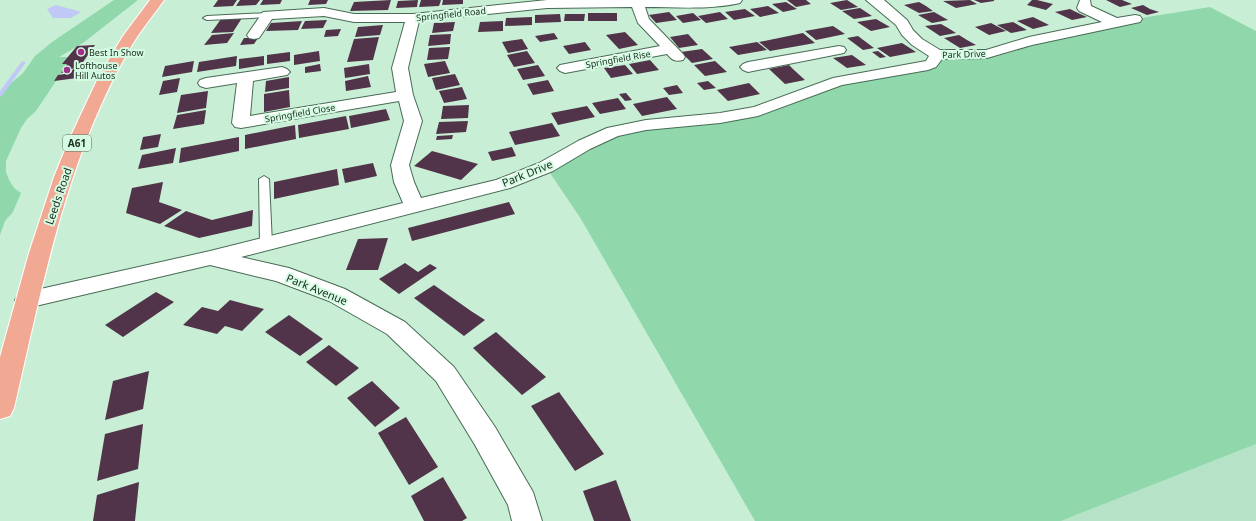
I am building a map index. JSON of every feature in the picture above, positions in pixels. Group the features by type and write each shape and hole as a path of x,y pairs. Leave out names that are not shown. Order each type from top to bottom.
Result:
{"main road":[{"name":"Leeds Road","path":"1,398 53,206 81,132 109,71 134,30 157,0"}],"street":[{"path":"290,13 298,0"},
{"name":"Springfield Road","path":"268,15 324,12 354,18 413,18 547,4 613,2 637,4 708,3 735,0"},
{"path":"881,1 902,23 907,32 917,42 937,55"},
{"path":"1085,2 1084,8 1116,23"},
{"name":"Springfield Rise","path":"575,83 561,62 674,53 643,20 637,4"},
{"path":"254,35 268,15"},
{"path":"413,18 400,68 405,95 413,121 400,165 404,182 414,206"},
{"name":"Park Drive","path":"210,258 503,184 546,168 584,145 613,132 646,125 720,118 758,111 830,74 923,67 931,64 937,55 987,54 1029,41 1135,19"},
{"path":"748,67 839,50 829,43"},
{"path":"807,56 830,74"},
{"path":"206,82 282,72"},
{"name":"Springfield Close","path":"245,77 241,124 405,95"},
{"name":"Park Avenue","path":"27,300 210,258 281,274 337,295 396,328 444,374 485,436 522,502 527,521"}],"lane":[{"path":"207,18 268,15"},
{"path":"264,180 266,244"}],"shaded area":[{"path":"114,0 138,0 83,43 59,57 72,57 36,111 27,119 21,128 6,161 6,172 14,188 21,193 13,212 5,221 0,235 0,95 4,89 23,73 35,56 52,42"},
{"path":"1210,7 1256,31 1256,444 1061,521 755,521 581,219 546,167 613,132 720,118 839,81 923,67 937,55 987,54 1135,19"},
{"path":"1256,444 1256,521 1061,521"}],"water":[{"path":"56,5 81,12 71,18 53,18 47,9"}],"building":[{"path":"218,0 237,0 233,6 213,7"},
{"path":"240,0 260,0 256,5 236,6"},
{"path":"263,0 282,0 280,4 260,5"},
{"path":"310,0 328,0 326,4 308,5"},
{"path":"391,0 388,10 350,11 354,2"},
{"path":"418,0 417,7 396,8 398,1"},
{"path":"421,0 441,0 439,6 419,7"},
{"path":"443,0 463,0 463,4 442,5"},
{"path":"787,0 806,0 811,4 796,7"},
{"path":"847,0 858,7 841,10 830,3"},
{"path":"970,0 977,4 956,8 943,1"},
{"path":"974,0 994,0 994,1 981,3"},
{"path":"1032,0 1053,4 1046,10 1027,5"},
{"path":"1106,0 1122,0 1132,4 1120,7"},
{"path":"786,2 797,9 783,12 772,4"},
{"path":"919,2 933,11 919,13 904,5"},
{"path":"1143,5 1159,12 1147,15 1131,8"},
{"path":"768,6 779,13 760,17 750,9"},
{"path":"860,8 872,16 854,19 842,11"},
{"path":"745,9 755,16 734,20 725,12"},
{"path":"1070,9 1087,17 1072,20 1055,12"},
{"path":"669,12 677,20 656,23 649,15"},
{"path":"720,12 728,19 706,23 698,16"},
{"path":"934,12 948,20 932,23 918,15"},
{"path":"588,13 617,13 617,21 588,21"},
{"path":"693,13 701,20 683,23 676,16"},
{"path":"560,14 561,22 535,23 535,15"},
{"path":"565,14 585,14 584,21 564,21"},
{"path":"532,17 532,25 505,26 506,18"},
{"path":"1033,17 1049,25 1033,29 1017,21"},
{"path":"242,18 233,32 211,33 221,19"},
{"path":"876,19 890,27 871,31 857,22"},
{"path":"327,20 323,28 301,29 305,21"},
{"path":"302,21 298,30 266,31 271,23"},
{"path":"503,21 503,31 478,32 480,22"},
{"path":"455,22 453,31 432,33 434,23"},
{"path":"1013,22 1027,30 1011,33 997,25"},
{"path":"991,23 1006,31 989,35 975,27"},
{"path":"941,24 956,33 940,36 925,26"},
{"path":"383,25 380,35 355,37 358,27"},
{"path":"833,26 845,34 816,40 805,31"},
{"path":"341,29 338,36 324,37 326,30"},
{"path":"625,32 638,45 619,49 606,35"},
{"path":"234,33 227,43 204,45 212,35"},
{"path":"554,33 558,39 540,42 535,36"},
{"path":"803,33 815,43 770,51 759,42"},
{"path":"451,34 450,44 428,46 430,35"},
{"path":"688,34 698,45 679,48 670,37"},
{"path":"959,35 976,45 960,48 944,38"},
{"path":"858,36 874,48 863,50 847,38"},
{"path":"379,37 373,60 347,62 354,39"},
{"path":"244,38 258,38 254,44 240,45"},
{"path":"522,39 528,49 508,53 502,42"},
{"path":"585,42 591,50 569,54 563,46"},
{"path":"757,42 767,50 738,55 729,47"},
{"path":"902,43 916,52 890,57 877,48"},
{"name":"Best In Show","path":"95,45 83,62 66,72 61,73 67,64 62,64 77,46"},
{"path":"450,47 448,59 427,60 429,48"},
{"path":"702,49 713,59 692,63 681,52"},
{"path":"319,51 320,61 294,65 294,55"},
{"path":"527,51 535,63 514,67 507,55"},
{"path":"878,51 886,57 880,58 872,52"},
{"path":"290,52 290,61 267,64 267,55"},
{"path":"852,55 866,65 847,68 833,58"},
{"path":"237,56 236,66 197,72 199,62"},
{"path":"264,56 264,65 239,69 239,59"},
{"path":"650,60 659,70 637,74 629,64"},
{"path":"194,61 192,72 162,77 165,66"},
{"path":"445,61 450,73 428,77 424,64"},
{"path":"715,61 727,72 705,76 694,65"},
{"path":"320,64 321,71 305,73 305,67"},
{"path":"369,64 370,74 345,78 344,68"},
{"path":"538,65 545,76 523,80 517,69"},
{"path":"625,65 633,74 611,78 604,68"},
{"path":"789,65 805,80 785,84 769,69"},
{"path":"91,67 85,77 54,81 58,75 71,73 73,69"},
{"path":"455,74 460,85 436,90 432,78"},
{"path":"368,76 371,87 346,91 345,81"},
{"path":"289,77 289,88 265,92 266,81"},
{"path":"180,78 177,92 159,95 163,81"},
{"path":"548,80 554,91 533,95 527,84"},
{"path":"708,81 716,88 704,90 697,83"},
{"path":"749,83 760,94 728,101 717,90"},
{"path":"677,85 683,93 669,95 663,88"},
{"path":"462,87 467,99 444,103 439,91"},
{"path":"289,90 290,107 264,112 264,94"},
{"path":"208,91 206,108 177,113 181,95"},
{"path":"626,93 632,100 625,101 619,94"},
{"path":"667,97 677,109 642,116 633,104"},
{"path":"618,98 626,109 600,114 592,103"},
{"path":"469,105 468,118 441,119 443,106"},
{"path":"587,106 595,117 558,125 551,113"},
{"path":"386,109 390,120 351,128 349,116"},
{"path":"206,110 204,124 173,129 177,115"},
{"path":"346,116 349,129 299,138 298,125"},
{"path":"468,121 466,132 436,134 439,122"},
{"path":"552,123 560,136 515,145 509,132"},
{"path":"295,125 296,139 245,149 245,135"},
{"path":"161,134 158,147 140,150 143,137"},
{"path":"453,135 452,139 436,140 437,136"},
{"path":"239,137 239,151 179,163 181,148"},
{"path":"512,147 516,156 492,161 488,152"},
{"path":"176,148 173,163 138,169 142,155"},
{"path":"432,151 478,164 461,180 414,166"},
{"path":"373,163 377,176 345,183 342,169"},
{"path":"337,169 339,185 274,199 274,182"},
{"path":"163,182 159,202 182,210 160,224 126,213 132,188"},
{"path":"509,202 515,214 412,241 408,228"},
{"path":"253,210 252,226 199,238 164,226 186,211 212,220"},
{"path":"388,238 378,270 346,270 358,239"},
{"path":"405,263 418,272 430,264 437,268 399,294 379,279"},
{"path":"434,285 485,320 464,336 414,298"},
{"path":"156,292 174,302 123,337 105,325"},
{"path":"230,300 264,309 242,331 225,326 217,334 183,325 202,307 218,311"},
{"path":"289,315 323,339 300,356 265,332"},
{"path":"496,332 546,377 522,395 473,348"},
{"path":"329,345 359,368 336,386 306,362"},
{"path":"149,371 143,409 105,420 113,381"},
{"path":"372,381 400,408 375,427 347,398"},
{"path":"559,392 604,454 575,471 531,406"},
{"path":"406,417 438,467 409,485 378,433"},
{"path":"143,424 138,469 97,481 105,434"},
{"path":"443,477 467,518 462,521 424,521 411,496"},
{"path":"616,480 631,521 594,521 583,491"},
{"path":"139,482 135,521 93,521 97,495"}],"waterway":[{"path":"0,95 24,62"}],"place":[{"name":"Best In Show","path":"81,52"},
{"name":"Lofthouse Hill Autos","path":"67,70"}]}
